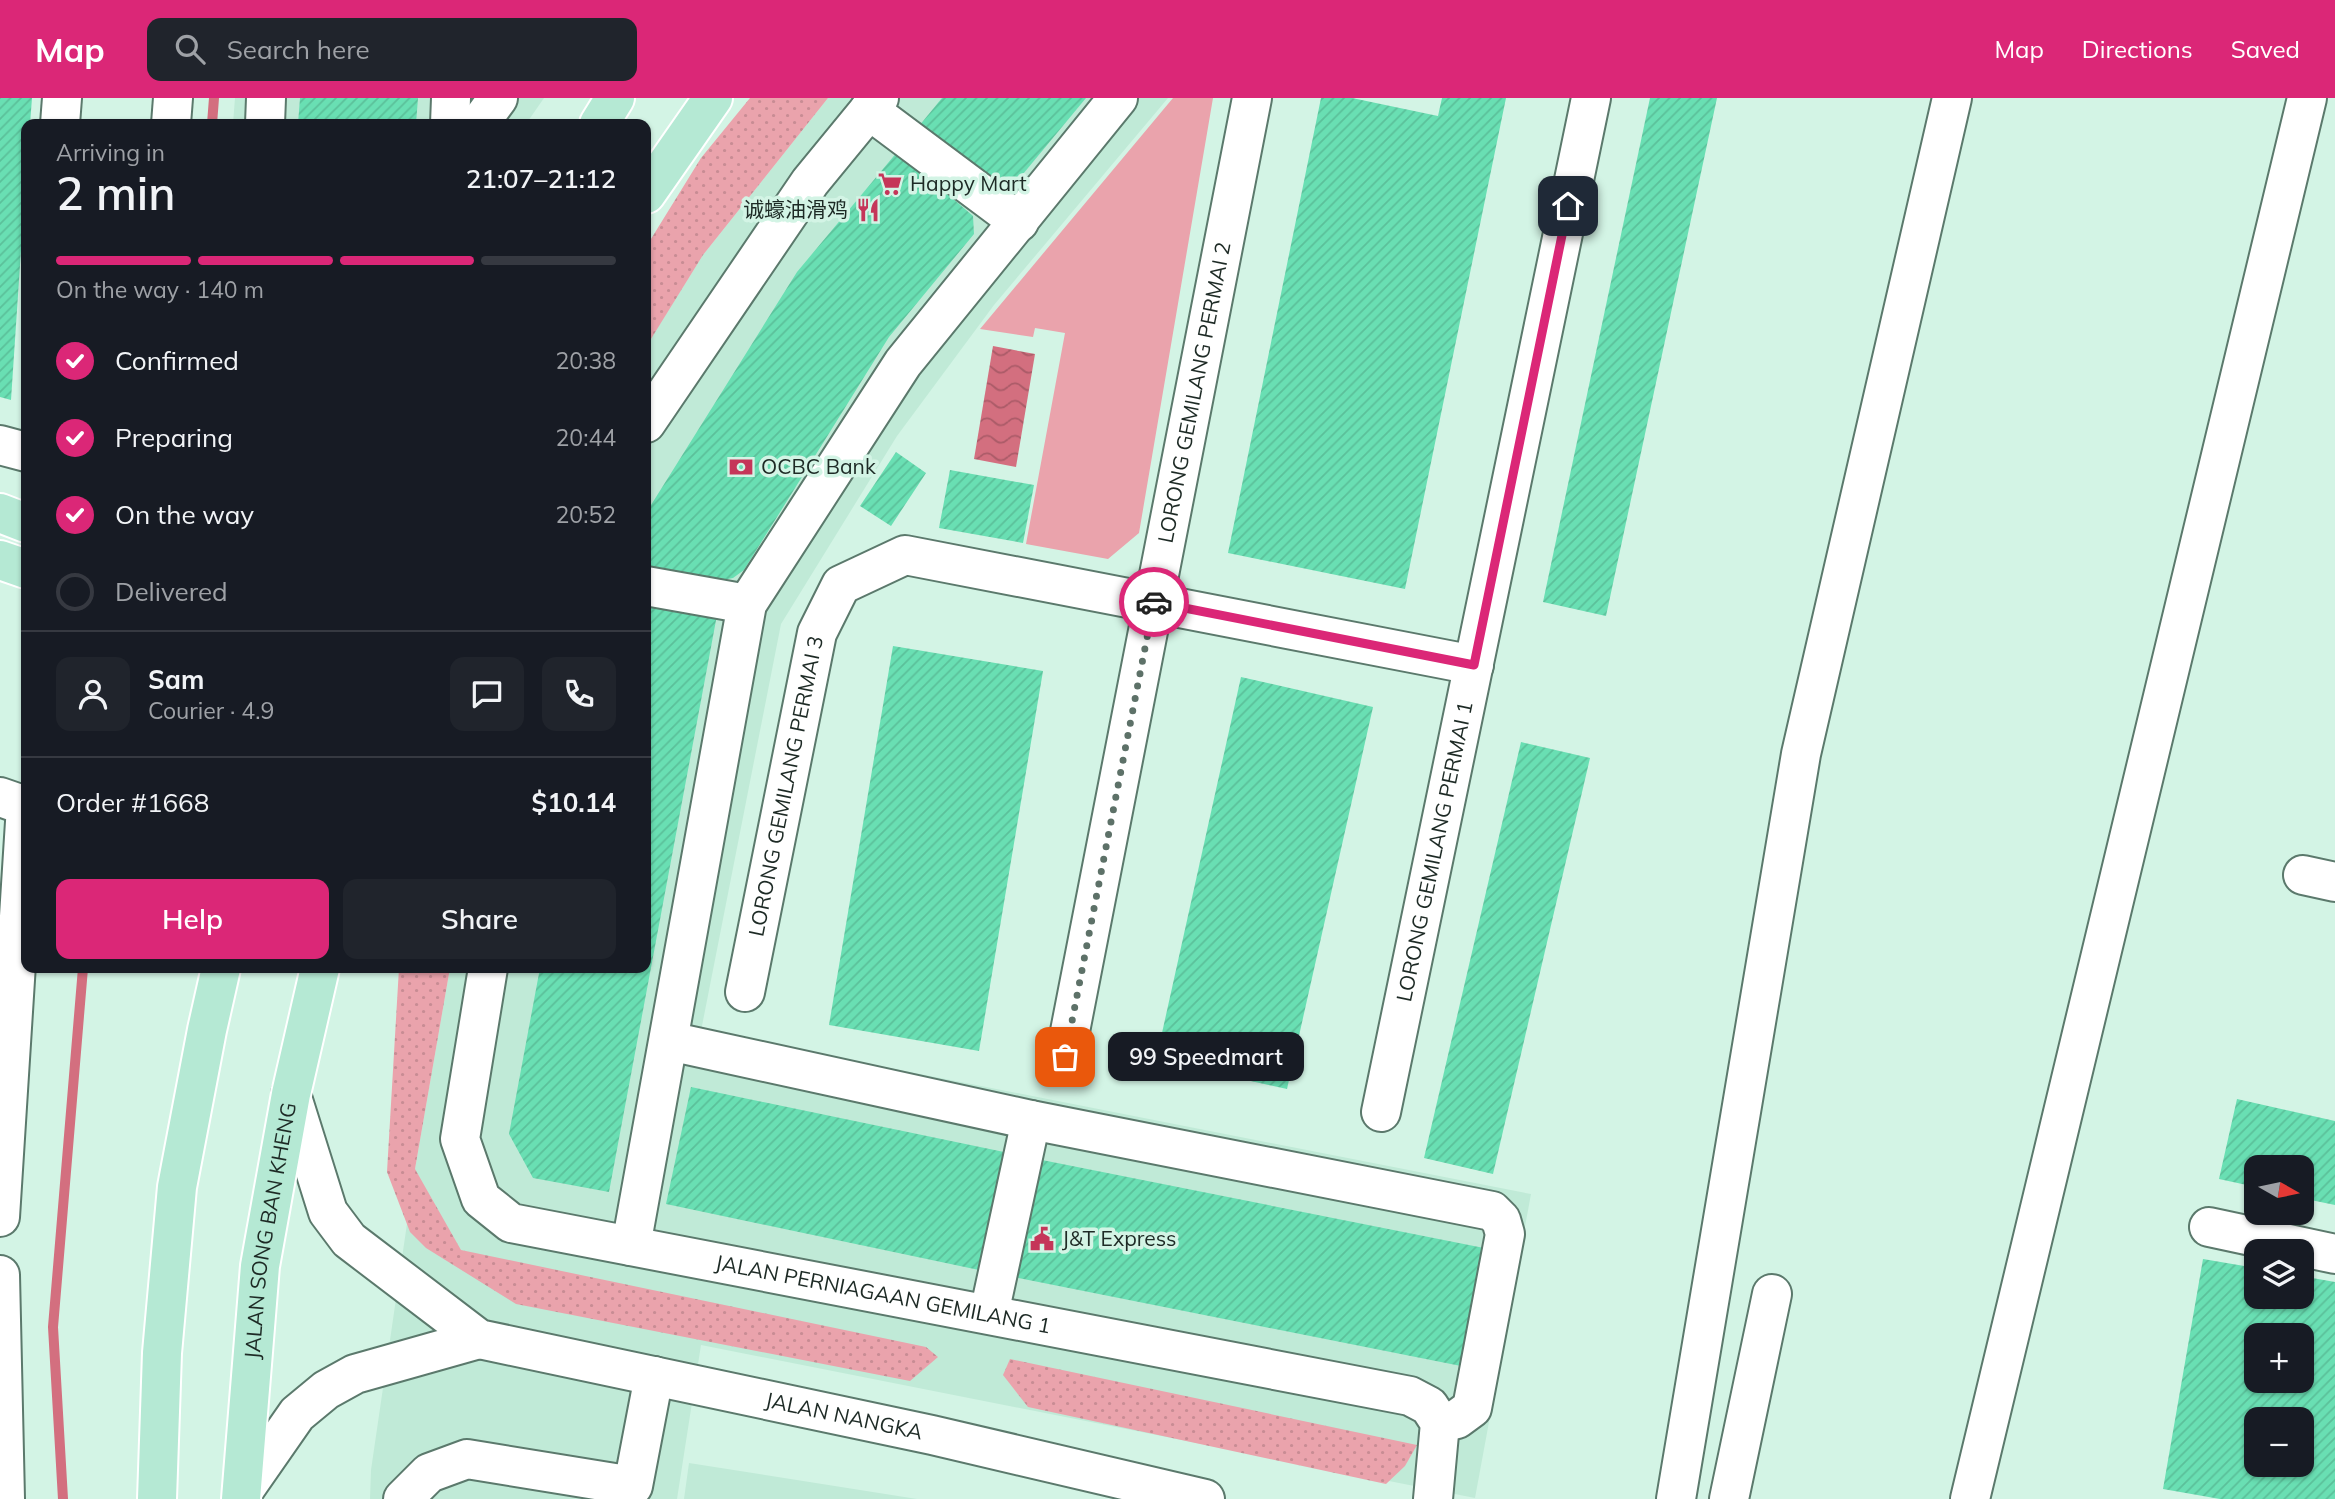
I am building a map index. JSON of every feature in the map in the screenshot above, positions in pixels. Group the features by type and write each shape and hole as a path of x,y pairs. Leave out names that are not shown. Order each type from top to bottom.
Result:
{"main road":[{"path":"602,119 615,98"},
{"path":"651,187 713,98"},
{"path":"0,504 21,508"},
{"path":"0,513 21,521"},
{"path":"0,560 21,567"},
{"path":"157,1499 162,1353 177,1187 220,973"},
{"name":"JALAN SONG BAN KHENG","path":"242,1496 260,1266 291,1094 319,973"}],"street":[{"path":"60,119 62,98"},
{"path":"171,119 173,98"},
{"path":"265,119 266,98"},
{"path":"450,119 451,98"},
{"path":"483,119 498,98"},
{"path":"631,1246 747,604 903,363 1118,98"},
{"name":"LORONG GEMILANG PERMAI 2","path":"1065,1057 1252,98"},
{"name":"LORONG GEMILANG PERMAI 1","path":"1381,1112 1591,98"},
{"path":"1676,1499 1801,754 1952,98"},
{"path":"1970,1499 2307,98"},
{"path":"651,417 810,182 874,104 1019,222"},
{"path":"0,445 21,451"},
{"name":"LORONG GEMILANG PERMAI 3","path":"745,992 817,633 841,585 905,555 1154,602"},
{"path":"651,587 747,604"},
{"path":"1154,602 1474,665"},
{"path":"0,797 21,804"},
{"path":"0,1217 6,1011 21,857"},
{"name":"JALAN PERNIAGAAN GEMILANG 1","path":"487,973 460,1139 481,1199 511,1223 1410,1396 1429,1406 1440,1423"},
{"path":"670,1041 1031,1120 1492,1211 1501,1220 1505,1234 1472,1408 1457,1419 1440,1423 1433,1499"},
{"name":"JALAN NANGKA","path":"291,1094 328,1212 349,1240 480,1339 932,1435 1205,1499"},
{"path":"989,1314 1031,1120"},
{"path":"2209,1227 2335,1254"},
{"path":"0,1275 5,1499"},
{"path":"1729,1499 1772,1294"},
{"name":"JALAN NANGKA","path":"242,1496 297,1414 326,1390 355,1374 480,1339"},
{"path":"402,1499 429,1473 467,1459 633,1486 654,1376"}],"shaded area":[{"path":"235,98 544,98 529,119 233,119"},
{"path":"750,98 828,98 703,255 651,339 651,239 701,158"},
{"path":"828,98 1168,98 994,305 897,436 781,624 701,1031 1531,1194 1475,1498 701,1345 677,1499 370,1499 371,1470 415,1169 449,973 651,973 651,338 703,255"},
{"path":"1173,98 1213,98 1139,533 1108,559 1026,544 1065,333 1035,328 1033,337 980,329"},
{"path":"399,973 449,973 415,1169 461,1250 926,1347 938,1357 910,1381 516,1304 426,1248 410,1232 387,1172"},
{"path":"1010,1359 1417,1445 1405,1466 1386,1484 1028,1407 1003,1375"},
{"path":"689,1463 917,1499 684,1499"}],"water":[{"path":"993,346 1035,354 1016,467 974,459"}],"building":[{"path":"0,98 32,98 30,119 21,119 21,250 11,400 0,397"},
{"path":"300,98 418,98 416,119 298,119"},
{"path":"942,98 1086,98 1013,186 990,187 919,126"},
{"path":"1321,98 1352,98 1438,116 1442,98 1506,98 1405,589 1228,553"},
{"path":"1650,98 1717,98 1606,616 1543,602"},
{"path":"898,151 973,216 974,234 889,337 744,570 733,578 718,581 651,567 651,505 797,272"},
{"path":"896,452 926,473 891,526 860,506"},
{"path":"950,470 1034,485 1023,543 939,528"},
{"path":"651,603 717,615 651,968"},
{"path":"893,646 1043,671 979,1051 829,1025"},
{"path":"1241,677 1373,707 1287,1089 1156,1060"},
{"path":"1521,742 1590,758 1493,1174 1424,1158"},
{"path":"539,973 650,973 609,1192 533,1178 509,1134"},
{"path":"691,1087 1004,1152 979,1270 666,1204"},
{"path":"2237,1099 2335,1121 2335,1205 2314,1201 2314,1155 2244,1155 2244,1184 2219,1179"},
{"path":"1037,1159 1489,1249 1466,1367 1013,1277"},
{"path":"2203,1259 2244,1266 2244,1309 2314,1309 2314,1278 2335,1282 2335,1499 2220,1499 2163,1489"}],"waterway":[{"path":"212,119 214,98"},
{"path":"63,1499 53,1327 83,973"}],"way so far":[{"path":"1065,1057 1154,602"}],"place":[{"name":"Happy Mart","path":"890,184"},
{"name":"诚蠔油滑鸡","path":"868,210"},
{"name":"OCBC Bank","path":"741,467"},
{"name":"99 Speedmart","path":"1065,1057"},
{"name":"J&T Express","path":"1042,1239"}],"route":[{"path":"1154,602 1474,665 1568,206"}]}
